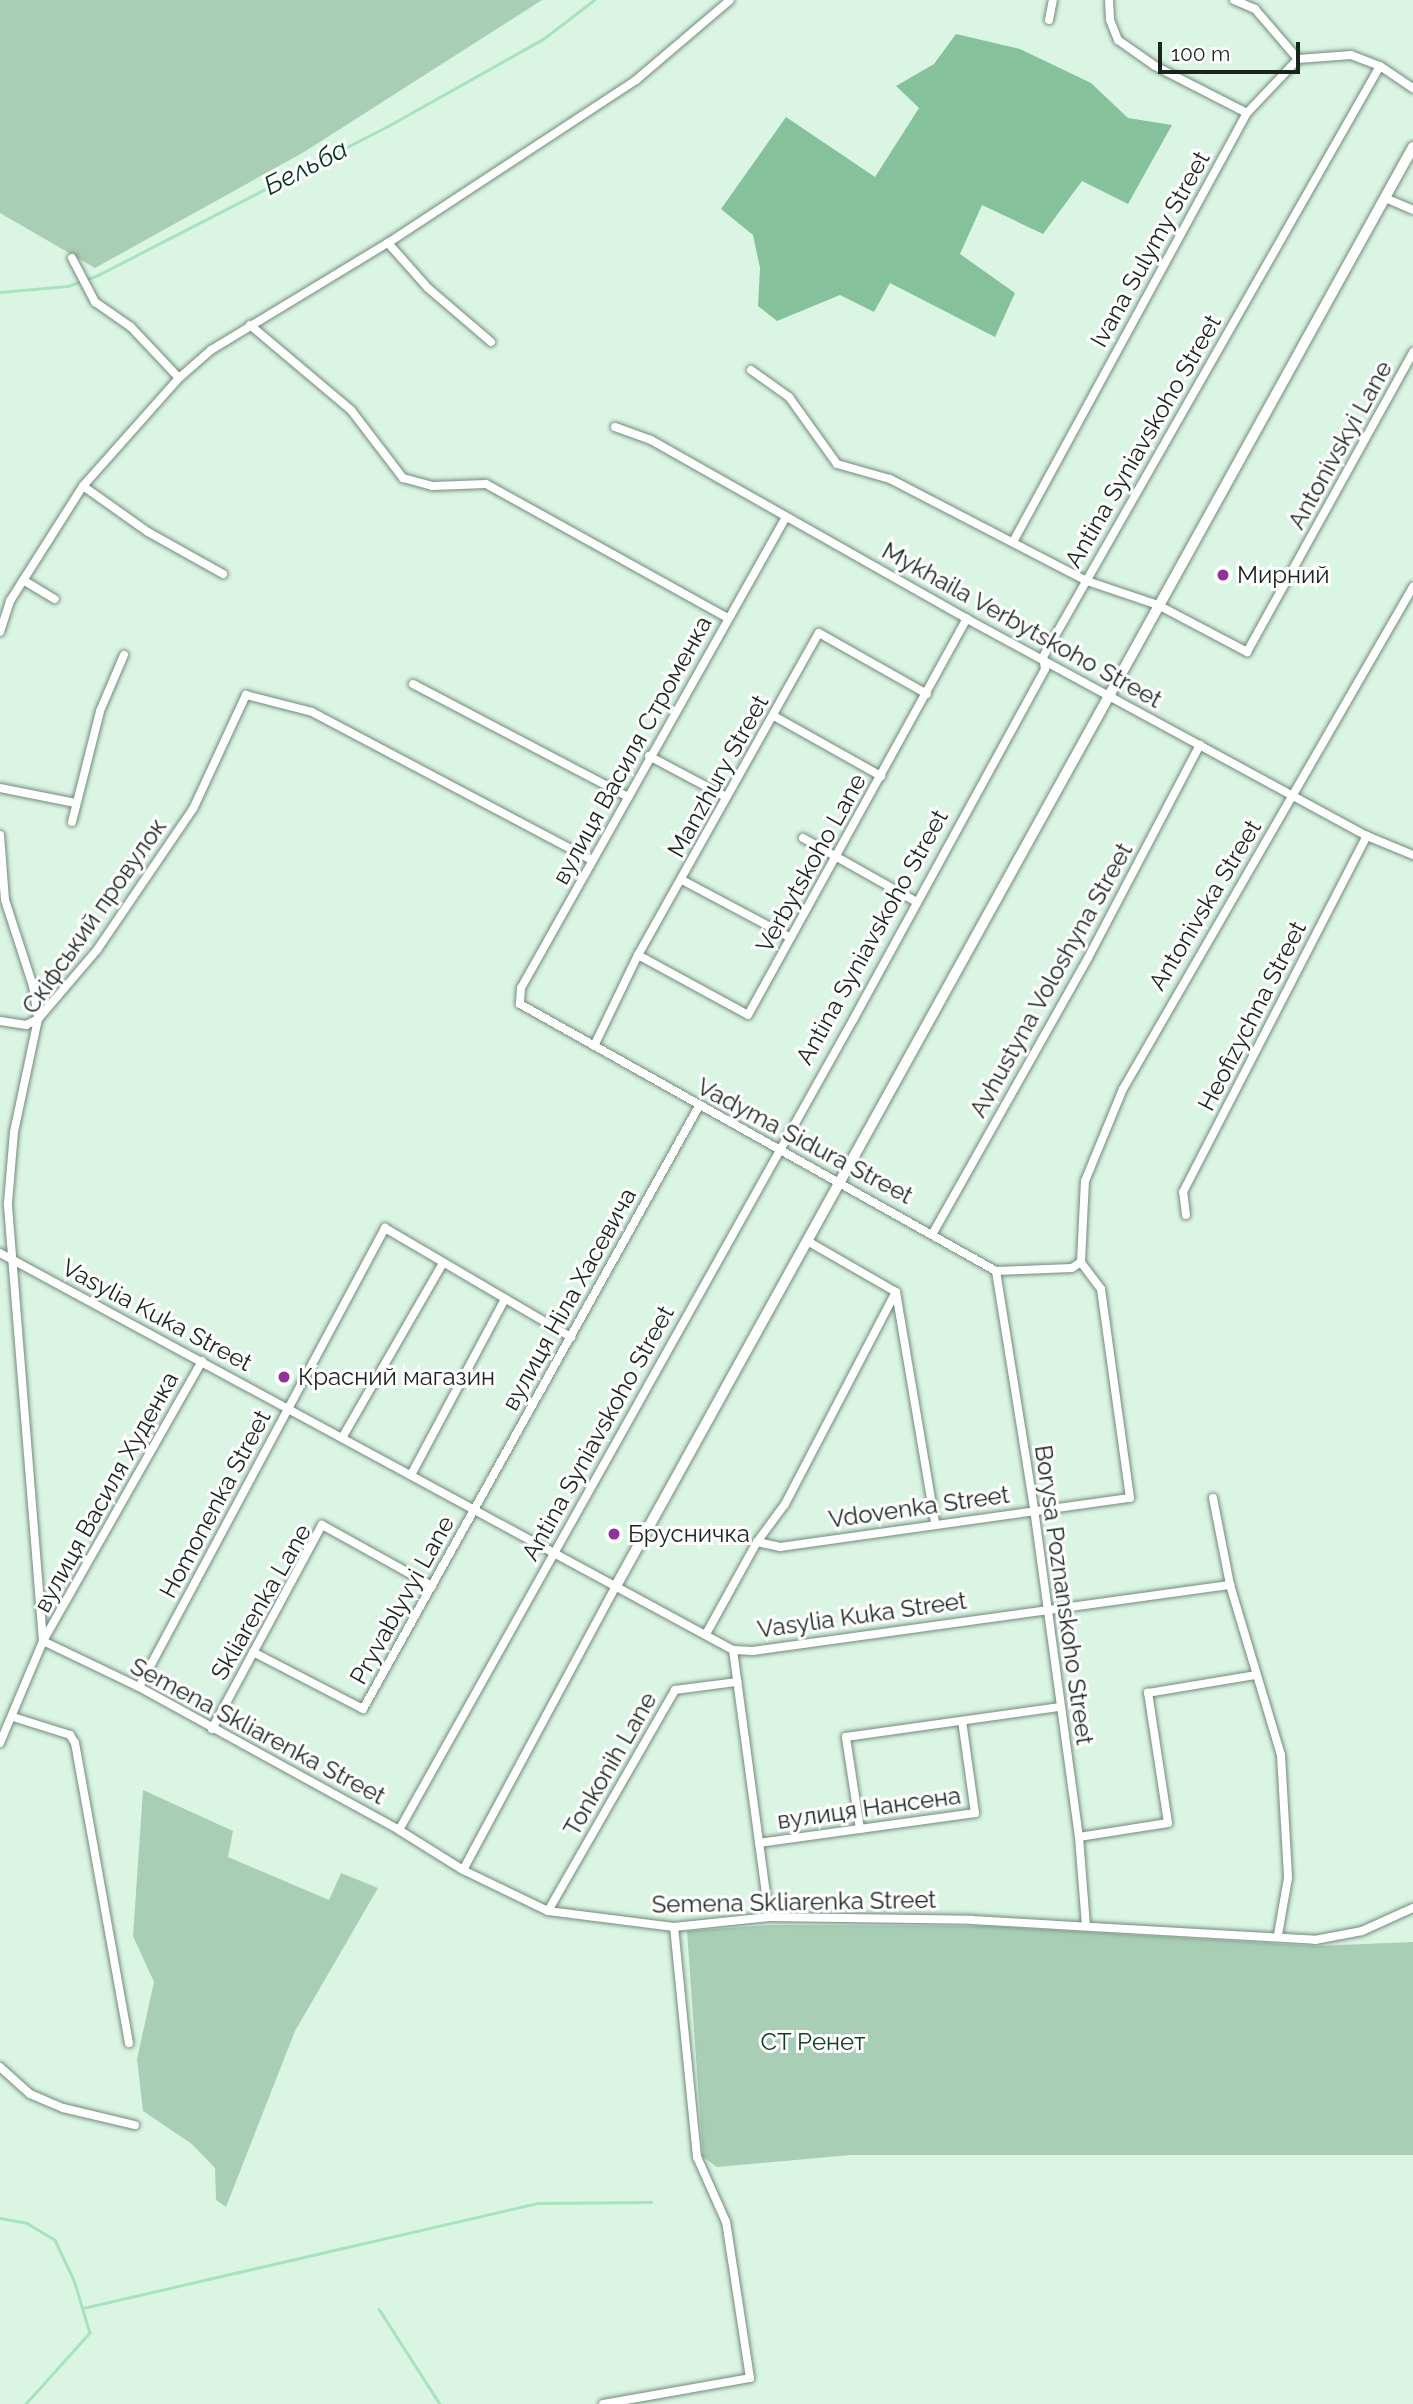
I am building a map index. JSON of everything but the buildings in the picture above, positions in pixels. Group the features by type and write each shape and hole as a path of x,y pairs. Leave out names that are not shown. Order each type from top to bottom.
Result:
{"street":[{"path":"0,632 10,601 83,486 179,378 250,324 388,243 636,80 730,0"},
{"path":"1049,20 1053,0"},
{"path":"1110,0 1110,20 1118,40 1156,66 1247,113"},
{"path":"1234,0 1255,9 1298,59 1351,55 1380,66 1413,88"},
{"name":"Ivana Sulymy Street","path":"1013,542 1247,113 1298,59"},
{"name":"Antina Syniavskoho Street","path":"399,1830 1045,669 1043,657 1380,66"},
{"path":"463,1870 615,1586 809,1242 1413,147"},
{"path":"1385,198 1413,211"},
{"path":"388,243 428,288 491,342"},
{"path":"72,258 95,302 141,336 179,378"},
{"path":"250,324 351,410 403,478 433,486 486,484 727,618"},
{"name":"Antonivskyi Lane","path":"1158,605 1247,652 1413,352"},
{"path":"751,370 789,397 837,464 890,479 1087,581 1158,605"},
{"name":"Mykhaila Verbytskoho Street","path":"615,427 651,440 967,620 1043,657 1367,836 1413,855"},
{"path":"83,486 148,532 223,574"},
{"name":"вулиця Василя Строменка","path":"520,1004 521,988 649,756 786,517"},
{"path":"23,580 55,599"},
{"name":"Antonivska Street","path":"1081,1262 1085,1181 1123,1089 1176,990 1295,797 1413,587"},
{"name":"Verbytskoho Lane","path":"638,955 748,1015 838,858 967,620"},
{"name":"Manzhury Street","path":"594,1046 638,955 819,633 927,694"},
{"path":"72,822 100,711 124,655"},
{"path":"413,684 628,797"},
{"name":"Скіфський провулок","path":"43,1641 10,1255 14,1132 38,1019 97,950 193,809 246,695 312,712 592,860"},
{"path":"774,716 881,776"},
{"name":"Avhustyna Voloshyna Street","path":"933,1233 1088,958 1200,745"},
{"path":"649,756 726,797"},
{"path":"0,788 76,803"},
{"path":"0,835 5,900 33,986 38,1019 26,1025 0,1021"},
{"name":"Heofizychna Street","path":"1186,1215 1183,1192 1367,836"},
{"path":"803,838 915,901"},
{"path":"682,880 791,938"},
{"name":"Vadyma Sidura Street","path":"520,1004 699,1106 933,1233 996,1271"},
{"name":"вулиця Ніла Хасевича","path":"474,1511 699,1106"},
{"name":"Homonenka Street","path":"139,1687 385,1228 443,1262"},
{"path":"809,1242 896,1292"},
{"name":"Vasylia Kuka Street","path":"0,1253 10,1255 554,1555 733,1650 753,1651 1047,1608 1230,1585"},
{"path":"342,1438 443,1262 571,1337"},
{"path":"996,1271 1072,1268 1081,1262"},
{"name":"Vdovenka Street","path":"757,1542 780,1547 1034,1509 1130,1498 1101,1289 1081,1262"},
{"name":"Borysa Poznanskoho Street","path":"996,1271 1034,1509 1079,1837 1086,1926"},
{"path":"896,1292 935,1523"},
{"path":"706,1634 757,1542 785,1504 896,1292"},
{"path":"411,1475 505,1299"},
{"name":"вулиця Василя Худенка","path":"0,1742 13,1717 43,1641 202,1361"},
{"path":"1213,1498 1230,1585 1282,1755 1288,1878 1278,1935"},
{"name":"Pryvablyvyi Lane","path":"253,1652 363,1710 474,1511"},
{"name":"Skliarenka Lane","path":"212,1728 322,1525 432,1586"},
{"name":"Semena Skliarenka Street","path":"43,1641 139,1687 399,1830 463,1870 548,1911 674,1927 769,1917 1086,1926 1278,1935 1315,1940 1362,1931 1413,1908"},
{"path":"733,1650 769,1917"},
{"path":"1079,1837 1168,1823 1148,1693 1256,1675"},
{"name":"Tonkonih Lane","path":"548,1911 675,1690 737,1682"},
{"path":"860,1829 846,1737 1060,1707"},
{"path":"13,1717 70,1735 75,1743 130,2043"},
{"name":"вулиця Нансена","path":"759,1843 975,1813 962,1721"},
{"path":"603,2404 750,2378 726,2222 697,2157 674,1927"},
{"path":"0,2067 30,2094 63,2108 135,2125"}],"green space":[{"path":"0,0 542,0 304,152 95,268 0,213"},
{"path":"956,34 1020,49 1091,83 1128,118 1172,125 1128,204 1082,181 1043,234 982,205 960,254 1015,293 995,337 890,283 874,312 840,295 777,321 758,306 760,268 753,235 721,209 786,117 875,177 919,108 896,86 934,64"},
{"path":"143,1790 233,1831 228,1857 329,1900 341,1873 378,1888 295,2031 226,2207 216,2200 215,2168 192,2144 143,2111 137,2059 154,1982 133,1936"},
{"name":"СТ Ренет","path":"771,1925 988,1926 1315,1946 1413,1942 1413,2155 851,2155 717,2167 703,2157 687,1931"}],"waterway":[{"name":"Бельба","path":"0,292 68,286 98,275 388,126 543,39 594,0"},
{"path":"83,2308 537,2203 651,2202"},
{"path":"0,2218 27,2223 55,2240 74,2280 90,2333 26,2404"},
{"path":"379,2309 440,2404"}],"place":[{"name":"Мирний","path":"1223,575"},
{"name":"Красний магазин","path":"284,1377"},
{"name":"Брусничка","path":"614,1534"}]}
